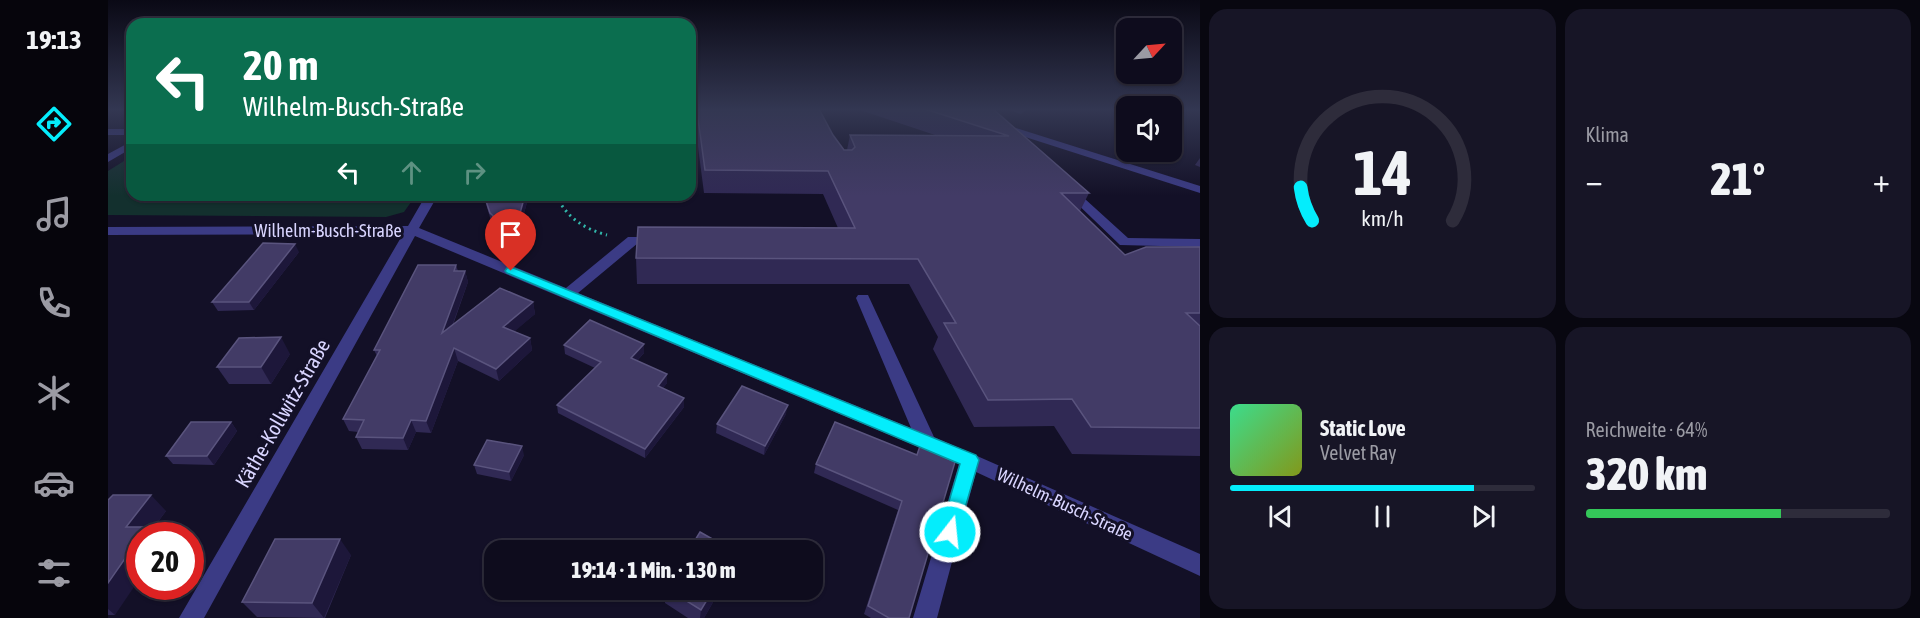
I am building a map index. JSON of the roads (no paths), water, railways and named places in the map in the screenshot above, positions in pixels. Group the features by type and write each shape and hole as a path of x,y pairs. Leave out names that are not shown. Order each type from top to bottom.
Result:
{"street":[{"path":"1012,138 1025,148"},
{"path":"1038,138 1200,190"},
{"path":"108,159 126,148"},
{"path":"1058,180 1125,242 1200,243"},
{"name":"Käthe-Kollwitz-Straße","path":"191,618 429,201"},
{"name":"Wilhelm-Busch-Straße","path":"108,231 412,230 970,460 1200,565"},
{"path":"568,294 633,240"},
{"path":"863,298 927,443"},
{"path":"925,618 970,460"}]}
